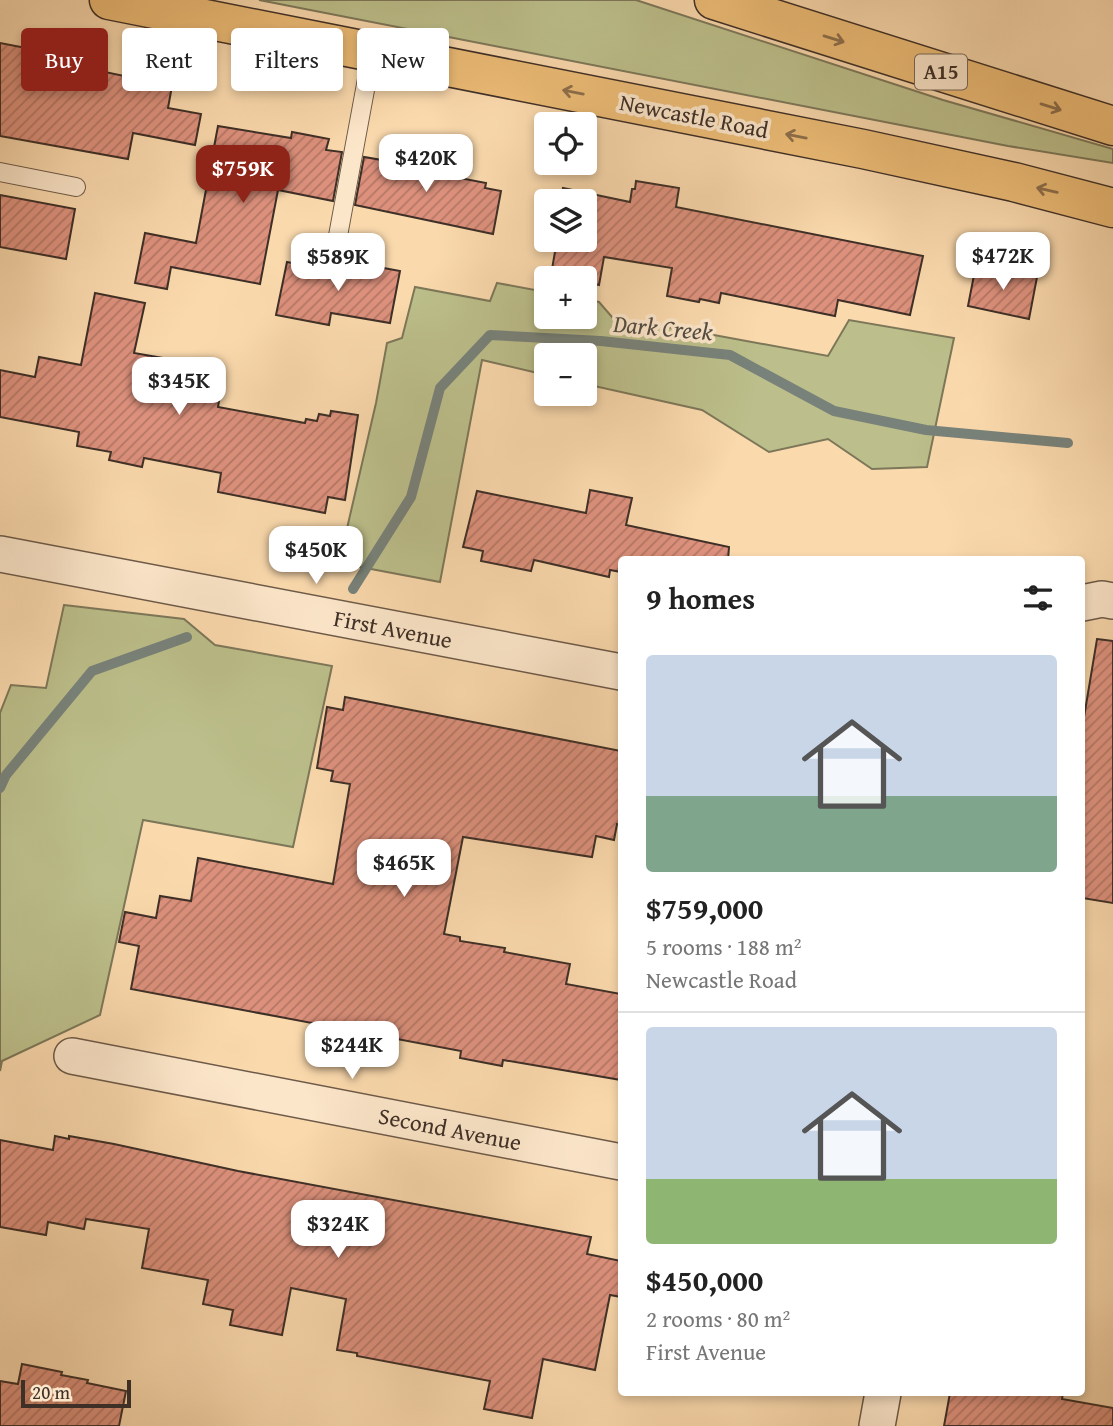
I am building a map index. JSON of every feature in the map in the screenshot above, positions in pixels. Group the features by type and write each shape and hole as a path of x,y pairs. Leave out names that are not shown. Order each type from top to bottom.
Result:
{"highway":[{"name":"Newcastle Road","path":"109,0 357,49"},
{"name":"A15","path":"714,0 1113,126"},
{"name":"Newcastle Road","path":"449,67 876,152 1026,185 1113,208"}],"street":[{"name":"First Avenue","path":"0,554 618,671"},
{"path":"1085,602 1102,599 1113,601"},
{"name":"Second Avenue","path":"72,1056 618,1161"},
{"path":"877,1426 882,1396"}],"lane":[{"path":"335,252 365,91"},
{"path":"0,172 76,187"}],"green space":[{"path":"259,0 636,0 943,100 1113,149 1113,163 1008,146 449,37 449,28 403,28"},
{"path":"497,283 534,290 534,329 597,329 597,302 618,324 676,328 828,356 849,320 954,338 927,467 872,469 828,439 769,452 702,410 597,387 597,343 534,343 534,372 482,360 440,582 339,563 387,343 402,338 415,287 490,301"},
{"path":"64,605 184,619 215,645 332,666 293,847 143,820 100,1015 2,1061 0,1071 0,713 11,685 46,688"}],"building":[{"path":"0,43 21,47 21,91 108,91 108,73 122,76 122,91 171,91 168,108 201,114 195,145 133,133 128,159 0,136"},
{"path":"218,126 291,138 292,132 329,139 326,150 342,152 333,201 278,190 260,284 171,267 167,289 135,283 145,233 196,243"},
{"path":"384,151 420,158 418,170 486,183 485,188 501,191 493,234 355,205 364,157 382,160"},
{"path":"636,181 679,188 676,207 923,256 910,315 838,300 835,316 721,293 719,303 667,296 672,268 604,257 599,285 597,266 553,266 555,252 597,252 597,195 630,202 632,189 635,189"},
{"path":"0,195 75,209 66,259 0,247"},
{"path":"287,262 345,273 345,269 361,272 362,264 400,271 390,323 331,313 329,325 276,315"},
{"path":"976,265 1037,277 1029,319 968,306"},
{"path":"95,293 145,303 134,353 221,368 216,394 220,395 218,407 305,423 306,419 317,421 319,414 330,416 331,411 358,415 345,500 328,497 325,513 218,492 221,473 144,458 142,467 109,460 111,452 77,446 79,432 0,417 0,370 35,377 39,357 81,365"},
{"path":"590,490 632,498 626,525 729,547 728,556 618,556 618,571 610,570 609,577 534,560 531,571 481,561 483,551 463,547 477,491 586,513"},
{"path":"1097,639 1113,641 1113,903 1085,898 1085,711"},
{"path":"345,697 618,750 618,824 614,840 596,836 592,857 463,837 444,934 460,937 460,941 505,948 504,952 570,964 566,984 618,993 618,1079 503,1060 502,1066 460,1058 461,1051 131,989 139,946 119,942 125,912 156,918 160,896 191,901 198,858 333,884 350,784 331,781 333,771 317,768 327,707 343,710"},
{"path":"55,1136 69,1139 69,1136 238,1171 591,1237 587,1254 618,1260 618,1296 610,1295 595,1370 543,1359 532,1418 484,1409 490,1381 337,1350 346,1299 291,1288 282,1335 230,1325 233,1310 203,1304 208,1280 142,1268 149,1229 86,1219 84,1229 48,1222 46,1235 0,1227 0,1140 53,1150"},
{"path":"22,1364 62,1372 61,1375 88,1380 87,1383 126,1391 119,1426 0,1426 0,1381 18,1384"},
{"path":"949,1396 1062,1396 1062,1399 1113,1408 1113,1426 944,1426"}],"waterway":[{"name":"Dark Creek","path":"353,589 411,497 440,388 490,335 601,341 730,355 834,411 926,430 1068,443"},
{"name":"Dark Creek","path":"0,788 6,775 92,671 187,637"}]}
